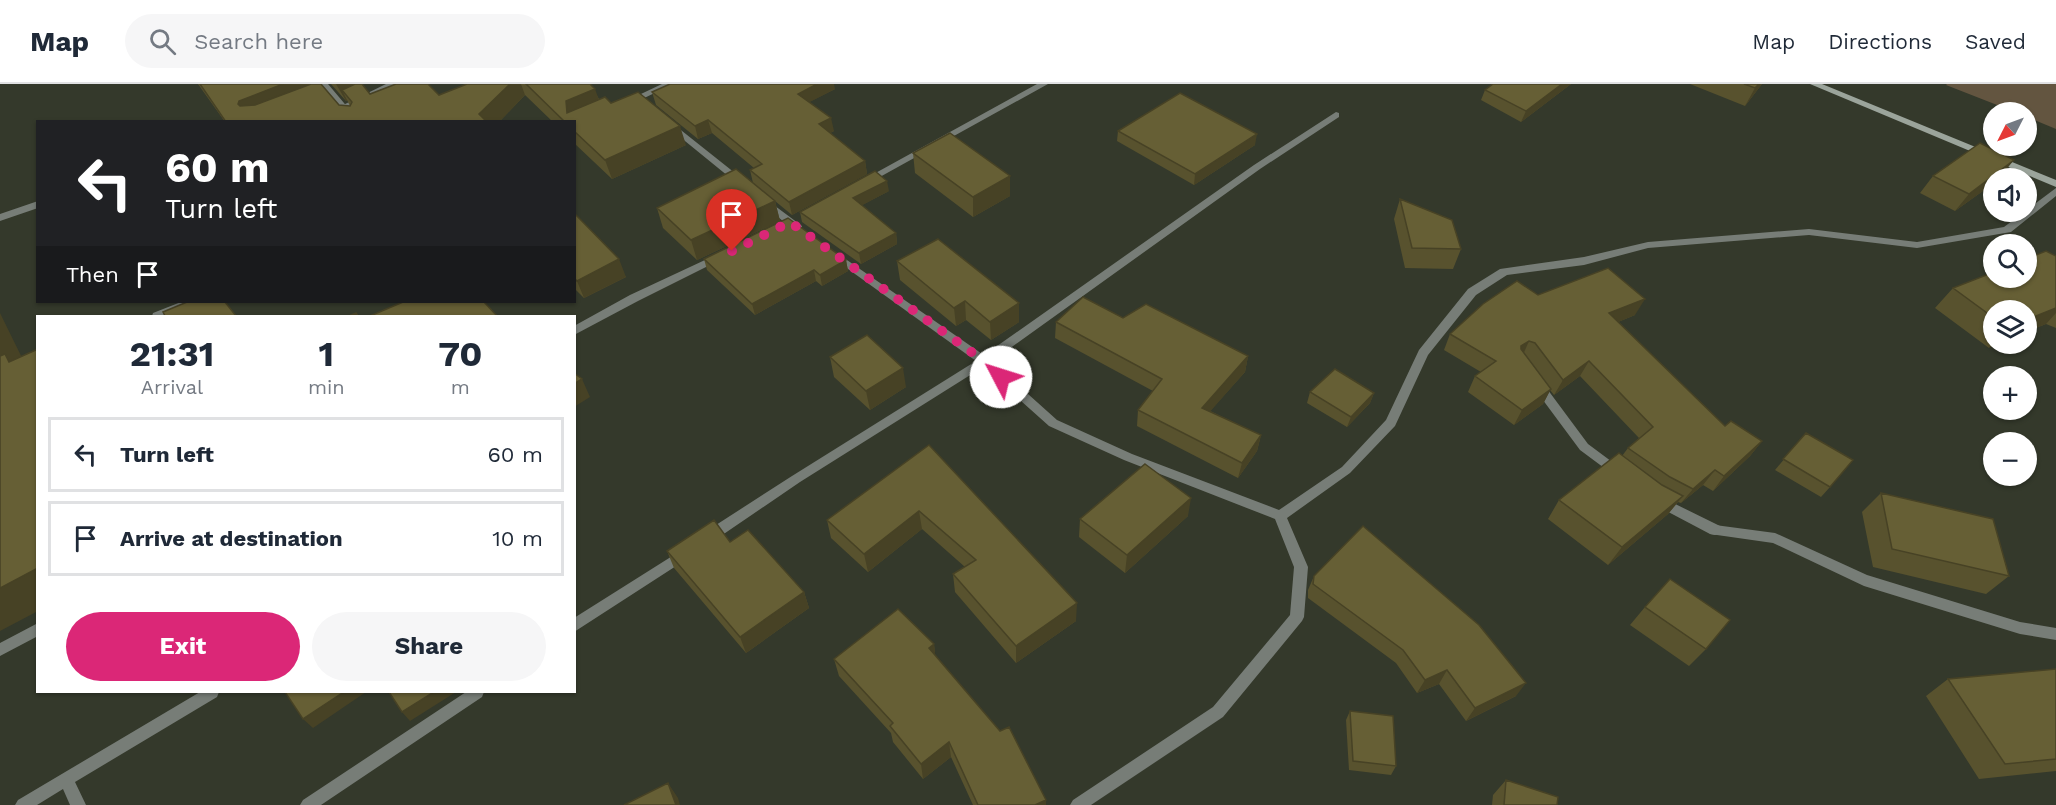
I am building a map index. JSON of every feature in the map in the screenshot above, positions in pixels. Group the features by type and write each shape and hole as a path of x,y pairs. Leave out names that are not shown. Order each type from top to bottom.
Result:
{"main road":[{"path":"1814,84 2056,184"}],"street":[{"path":"323,84 354,120"},
{"path":"344,107 393,84"},
{"path":"617,107 669,84"},
{"path":"851,189 1044,84"},
{"path":"320,97 331,93"},
{"path":"638,98 647,106"},
{"path":"576,625 796,479 984,361 1257,167 1336,115"},
{"path":"665,120 810,236"},
{"path":"1280,516 1347,470 1391,423 1423,353 1472,292 1504,272 1584,261 1648,245 1809,232 1917,245 2007,230 2056,191"},
{"path":"0,219 36,205"},
{"path":"780,228 801,217"},
{"path":"829,250 984,361 1053,423 1128,457 1280,516 1301,567 1297,617 1218,712 1078,805"},
{"path":"576,330 634,298 728,253"},
{"path":"159,315 188,303"},
{"path":"1528,372 1584,447 1627,479"},
{"path":"1653,498 1715,530 1774,538 1864,580 2020,628 2056,634"},
{"path":"0,650 36,630"},
{"path":"23,805 210,693"},
{"path":"308,805 476,693"},
{"path":"66,779 78,805"}],"shaded area":[{"path":"2056,84 2056,129 2037,121 2037,102 1989,102 1946,85"}],"building":[{"path":"200,84 283,84 239,101 240,106 255,105 311,84 321,84 339,105 350,106 352,102 342,90 355,84 362,84 370,94 396,84 428,84 439,95 467,84 510,84 479,114 485,120 225,120"},
{"path":"526,84 590,84 595,89 566,101 567,113 605,97 611,103 638,92 680,126 605,160 576,133 576,120 563,120"},
{"path":"670,84 817,84 798,94 831,118 819,124 865,161 789,202 750,170 762,164 708,120 695,126 652,92"},
{"path":"1493,84 1562,84 1526,111 1485,90"},
{"path":"1744,84 1759,84 1755,88"},
{"path":"1180,93 1257,134 1195,174 1118,131"},
{"path":"950,133 1010,176 973,197 913,153"},
{"path":"1980,143 1983,144 1983,156 2006,156 2014,160 2003,168 1983,168 1983,183 1969,194 1933,176"},
{"path":"736,169 775,201 691,240 657,208"},
{"path":"875,171 887,181 853,198 896,233 859,253 800,212"},
{"path":"1400,199 1452,220 1461,249 1412,248"},
{"path":"576,215 619,259 576,280"},
{"path":"788,218 846,260 820,275 814,270 752,304 704,259"},
{"path":"938,239 1019,303 990,322 965,301 954,308 897,261"},
{"path":"2046,251 2056,256 2056,308 2037,316 2037,300 1983,300 1983,310 1953,288 1983,276 1983,288 2037,288 2037,255"},
{"path":"1608,268 1645,299 1609,313 1725,426 1731,421 1762,441 1724,476 1715,470 1693,489 1670,477 1628,448 1653,427 1589,361 1563,380 1535,343 1529,341 1521,346 1551,389 1522,410 1475,376 1496,361 1450,334 1483,304 1517,281 1538,295"},
{"path":"1083,297 1123,318 1146,304 1248,356 1202,408 1261,435 1242,463 1138,410 1162,379 1056,322"},
{"path":"185,303 226,303 235,315 164,315 163,312"},
{"path":"401,303 485,303 496,315 372,315"},
{"path":"867,335 903,368 866,391 830,357"},
{"path":"36,350 36,569 0,588 0,356 5,354 9,362"},
{"path":"1335,369 1374,393 1351,417 1310,392"},
{"path":"576,374 582,379 576,383"},
{"path":"1806,433 1853,460 1830,487 1783,459"},
{"path":"929,445 1077,603 1016,646 953,574 976,560 919,511 864,554 827,520"},
{"path":"1619,453 1662,485 1683,496 1622,547 1559,500"},
{"path":"1145,464 1191,498 1127,555 1080,519"},
{"path":"1881,493 1993,519 2009,576 1892,549"},
{"path":"714,520 730,542 748,530 804,592 740,637 667,551"},
{"path":"1363,526 1479,625 1526,683 1475,708 1447,670 1425,680 1403,650 1313,584 1314,576"},
{"path":"1670,579 1730,620 1706,649 1645,607"},
{"path":"898,609 934,644 929,648 1000,731 1009,727 1046,800 1035,805 978,805 949,742 921,764 890,726 893,723 834,659"},
{"path":"2056,669 2056,759 2005,764 1948,679"},
{"path":"286,693 342,693 303,719"},
{"path":"390,693 432,693 402,712"},
{"path":"1350,711 1393,716 1396,766 1353,761"},
{"path":"1506,780 1558,797 1557,805 1504,805"},
{"path":"668,783 676,805 624,805"}],"route":[{"path":"732,251 790,222 984,361 1001,377"}]}
